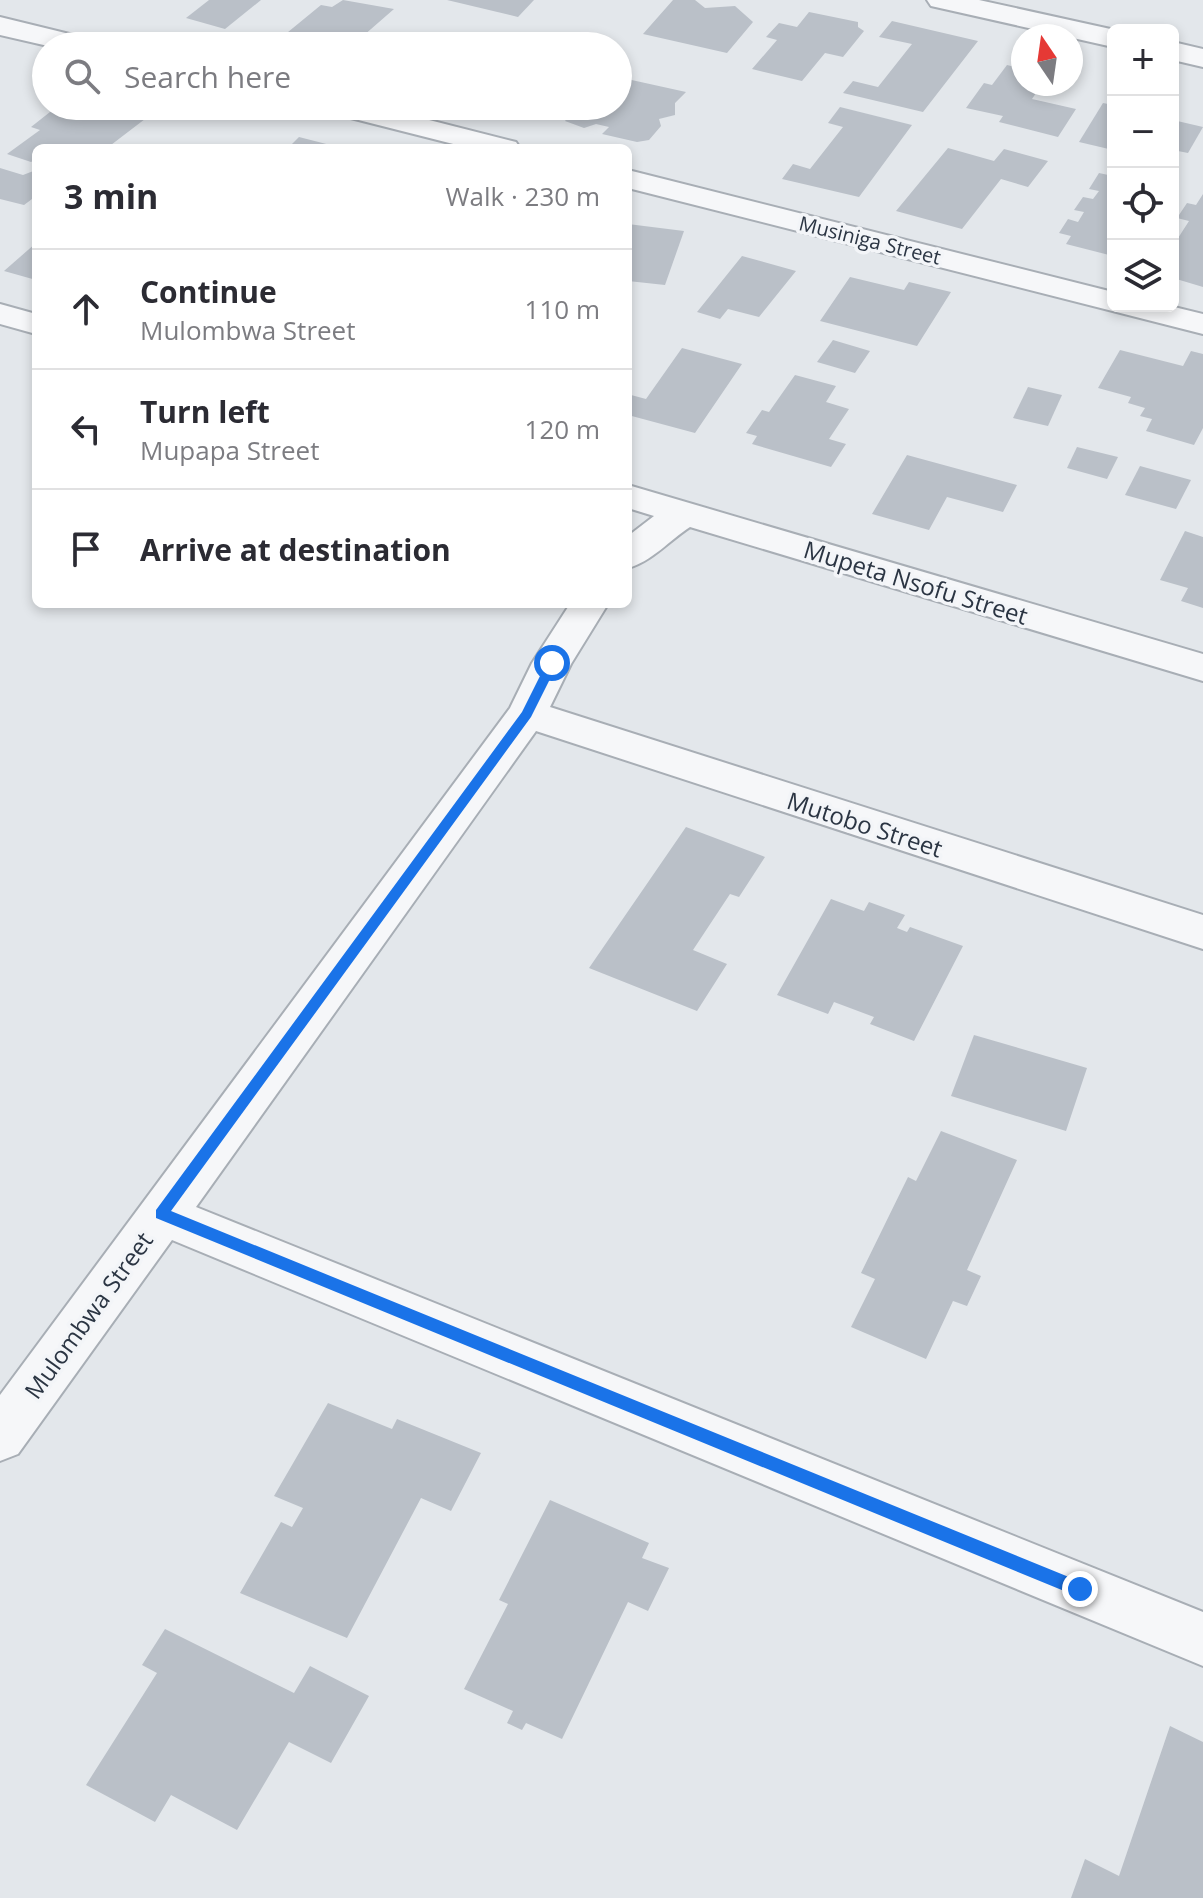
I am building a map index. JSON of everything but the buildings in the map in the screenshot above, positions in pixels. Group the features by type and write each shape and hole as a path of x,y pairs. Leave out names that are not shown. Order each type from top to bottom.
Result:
{"street":[{"path":"941,0 1107,37"},
{"path":"0,26 32,34"},
{"path":"1179,52 1203,58"},
{"path":"394,120 489,144"},
{"name":"Musiniga Street","path":"632,180 1107,300"},
{"path":"1154,312 1203,324"},
{"path":"0,314 32,323"},
{"name":"Mupeta Nsofu Street","path":"632,497 1203,668"},
{"path":"632,552 651,535 685,513"},
{"name":"Mulombwa Street","path":"0,1437 527,714 552,663 586,608"},
{"name":"Mutobo Street","path":"527,714 1203,932"},
{"path":"161,1214 1203,1639"}],"route":[{"path":"552,663 527,714 161,1214 1080,1589"}]}
